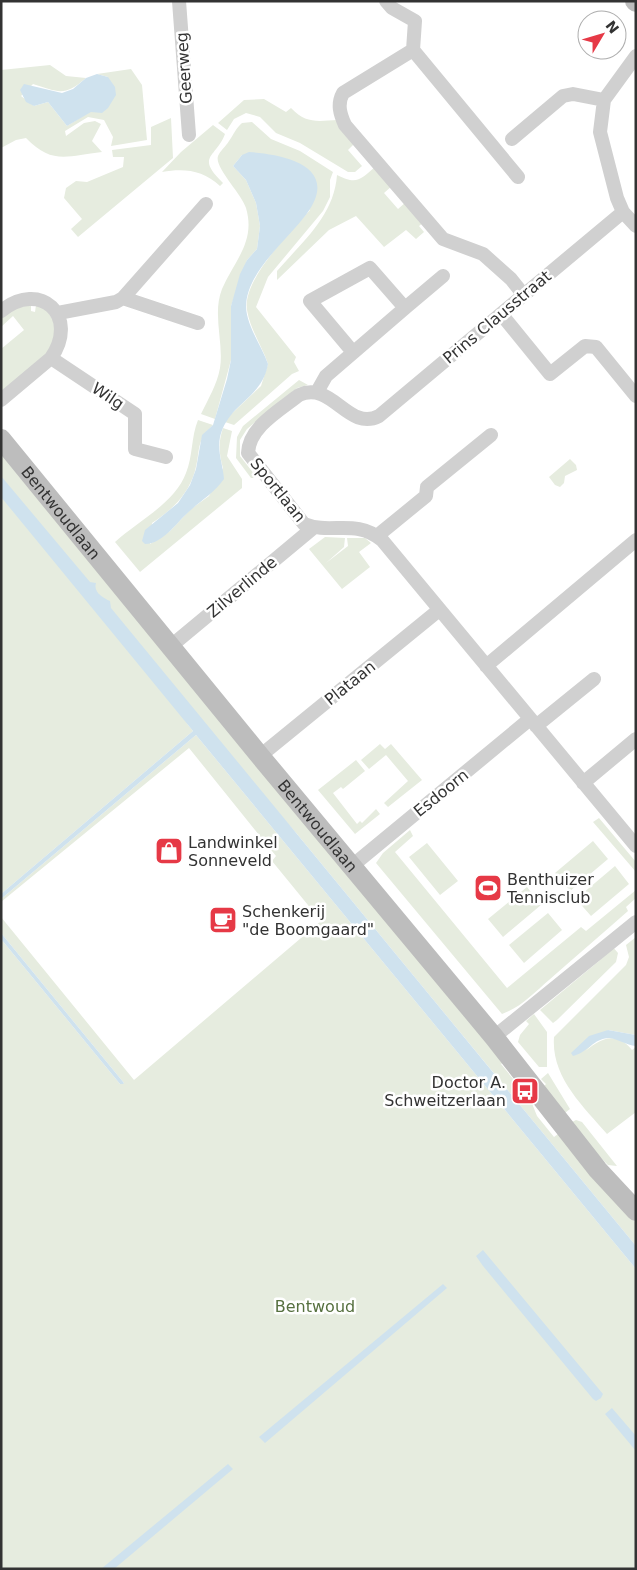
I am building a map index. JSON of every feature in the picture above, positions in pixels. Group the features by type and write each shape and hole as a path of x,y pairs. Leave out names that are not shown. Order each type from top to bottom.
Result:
{"main road":[{"name":"Bentwoudlaan","path":"1,439 260,756 494,1037 562,1126 636,1211"}],"street":[{"name":"Geerweg","path":"179,1 189,135"},
{"path":"386,1 392,8 415,22 413,50 518,178"},
{"path":"413,50 343,92 339,104 341,117 345,125 443,240 483,254 523,294"},
{"path":"636,56 604,100 600,132 616,198 623,212 636,226"},
{"path":"512,139 563,96 573,94 604,100"},
{"path":"58,313 116,302 123,298 206,204"},
{"name":"Prins Clausstraat","path":"317,392 327,396 357,418 370,421 387,410 502,315 523,294 623,212"},
{"path":"352,351 310,301 370,268 405,308"},
{"path":"317,392 326,376 352,351 443,276"},
{"path":"123,298 198,324"},
{"path":"1,311 19,301 31,299 43,301 58,313 62,333 51,358 1,400"},
{"path":"502,315 550,374 585,346 596,347 636,396"},
{"name":"Wilg","path":"51,358 135,414 135,448 166,457"},
{"name":"Sportlaan","path":"317,392 306,392 299,395 255,431 248,443 248,453 304,524 313,528 357,528 367,530 377,536"},
{"path":"491,435 427,486 426,496 377,536 636,846"},
{"name":"Zilverlinde","path":"171,646 313,528"},
{"path":"486,666 636,540"},
{"name":"Plataan","path":"260,756 439,610"},
{"name":"Esdoorn","path":"352,866 533,723 594,679"},
{"path":"583,783 636,739"},
{"path":"494,1037 636,922"}],"green space":[{"path":"50,65 66,76 86,78 72,88 61,91 33,84 21,96 34,106 48,102 67,126 91,111 108,77 97,74 131,69 142,85 147,140 111,146 113,137 104,120 88,117 65,131 66,136 84,123 95,121 101,124 92,141 102,152 61,157 44,152 35,147 26,138 16,140 1,148 1,70"},
{"path":"264,99 286,112 291,108 307,119 318,121 338,120 356,142 348,150 362,166 355,172 348,172 300,143 276,133 260,117 246,113 234,119 227,130 218,123 244,100"},
{"path":"171,118 173,158 78,237 71,229 82,219 64,198 66,188 76,181 87,182 123,167 124,157 113,157 112,150 151,145 151,127"},
{"path":"252,122 271,139 300,151 333,172 330,180 330,197 323,211 268,277 256,307 296,357 294,362 299,371 292,374 234,425 225,422 226,419 261,386 268,364 251,324 247,310 247,298 260,271 280,243 310,210 242,155 233,166 246,180 256,203 260,226 257,249 247,260 231,306 231,360 215,419 201,414 215,386 220,368 219,299 222,289 242,251 248,231 246,208 220,167 218,156 242,123"},
{"path":"213,125 225,134 210,157 209,162 210,167 223,183 220,186 200,173 186,170 162,172 181,152"},
{"path":"376,166 392,186 384,193 398,209 406,202 423,223 419,226 424,232 416,239 406,230 384,247 356,216 329,230 277,280 277,271 307,238 324,215 335,190 337,175 349,180 358,180"},
{"path":"31,304 31,311 35,312 36,305 45,307 57,327 49,352 1,393 1,349 24,330 13,316 1,327 1,317 10,310"},
{"path":"299,380 308,385 297,388 247,429 240,440 240,456 255,475 255,478 251,478 236,458 237,437 243,426"},
{"path":"198,420 213,425 201,441 192,480 184,495 166,513 152,523 150,544 170,531 191,509 209,496 223,468 220,438 223,428 232,431 227,456 242,479 242,488 140,572 115,542 155,511 181,484 190,460"},
{"path":"1,450 505,1061 501,1064 531,1101 537,1116 554,1137 562,1131 636,1223 636,1246 297,834 275,809 185,721 193,731 1,894"},
{"path":"570,459 576,465 577,470 565,476 564,483 560,487 555,485 549,477"},
{"path":"325,537 345,538 344,547 326,563 348,546 347,538 365,538 371,543 359,552 370,567 342,589 309,549"},
{"name":"Bentwoud","path":"196,735 636,1269 636,1569 1,1569 1,939 120,1084 124,1083 1,933 1,917 134,1080 321,921 272,861 276,856 189,748 1,902 1,899"},
{"path":"380,744 385,749 391,744 422,780 388,807 384,803 408,781 386,755 369,769 361,760"},
{"path":"356,760 365,771 343,789 341,787 333,793 357,824 360,821 362,823 376,809 380,814 355,834 318,790"},
{"path":"599,818 636,862 636,872 593,822"},
{"path":"410,830 413,836 395,852 507,988 581,927 586,931 636,890 636,898 626,907 628,911 533,994 515,1008 502,1014 376,863 383,853"},
{"path":"593,841 608,859 570,891 555,873"},
{"path":"427,843 458,881 440,895 409,857"},
{"path":"615,866 629,884 591,916 576,899"},
{"path":"527,887 541,905 503,937 488,919"},
{"path":"548,913 562,930 524,963 509,945"},
{"path":"636,937 636,1035 608,1030 582,1054 600,1041 613,1038 626,1044 632,1050 636,1047 636,1112 607,1134 579,1102 563,1078 554,1052 554,1037 626,965 629,957 626,945"},
{"path":"612,946 618,953 616,962 553,1023 540,1010 599,961"},
{"path":"534,1014 547,1032 547,1067 539,1067 518,1042 520,1035 529,1024 526,1021"},
{"path":"548,1073 570,1109 561,1116 543,1087 546,1084 541,1079"},
{"path":"576,1120 582,1122 617,1166 608,1165 601,1158 591,1154 572,1122"}],"water":[{"path":"97,74 108,77 115,87 116,95 108,108 102,113 91,112 67,126 48,102 34,106 26,102 20,90 24,84 62,93 73,89 86,78"},
{"path":"249,152 276,155 302,164 317,181 317,194 302,220 262,267 253,280 248,293 246,307 249,322 268,364 265,376 259,385 230,416 224,426 219,448 224,479 213,492 165,536 152,543 145,544 142,541 145,530 178,503 190,485 196,469 202,435 213,425 227,379 231,360 231,306 240,274 247,260 257,249 260,226 256,203 246,180 233,166 242,155"},
{"path":"1,476 90,582 96,583 97,592 110,601 111,608 636,1246 636,1269 196,735 1,899 1,894 193,731 1,497"},
{"path":"1,933 123,1084 120,1084 1,939"},
{"path":"608,1030 636,1035 636,1046 609,1038 599,1040 573,1056 571,1053 589,1036"},
{"path":"483,1250 603,1394 601,1398 596,1401 593,1399 483,1266 476,1256"},
{"path":"443,1284 447,1288 265,1443 259,1437"},
{"path":"612,1408 636,1436 636,1451 605,1414"},
{"path":"228,1464 233,1469 114,1569 101,1569"}],"place":[{"name":"Landwinkel Sonneveld","path":"169,851"},
{"name":"Benthuizer Tennisclub","path":"488,888"},
{"name":"Schenkerij \"de Boomgaard\"","path":"223,920"},
{"name":"Doctor A. Schweitzerlaan","path":"525,1091"}]}
